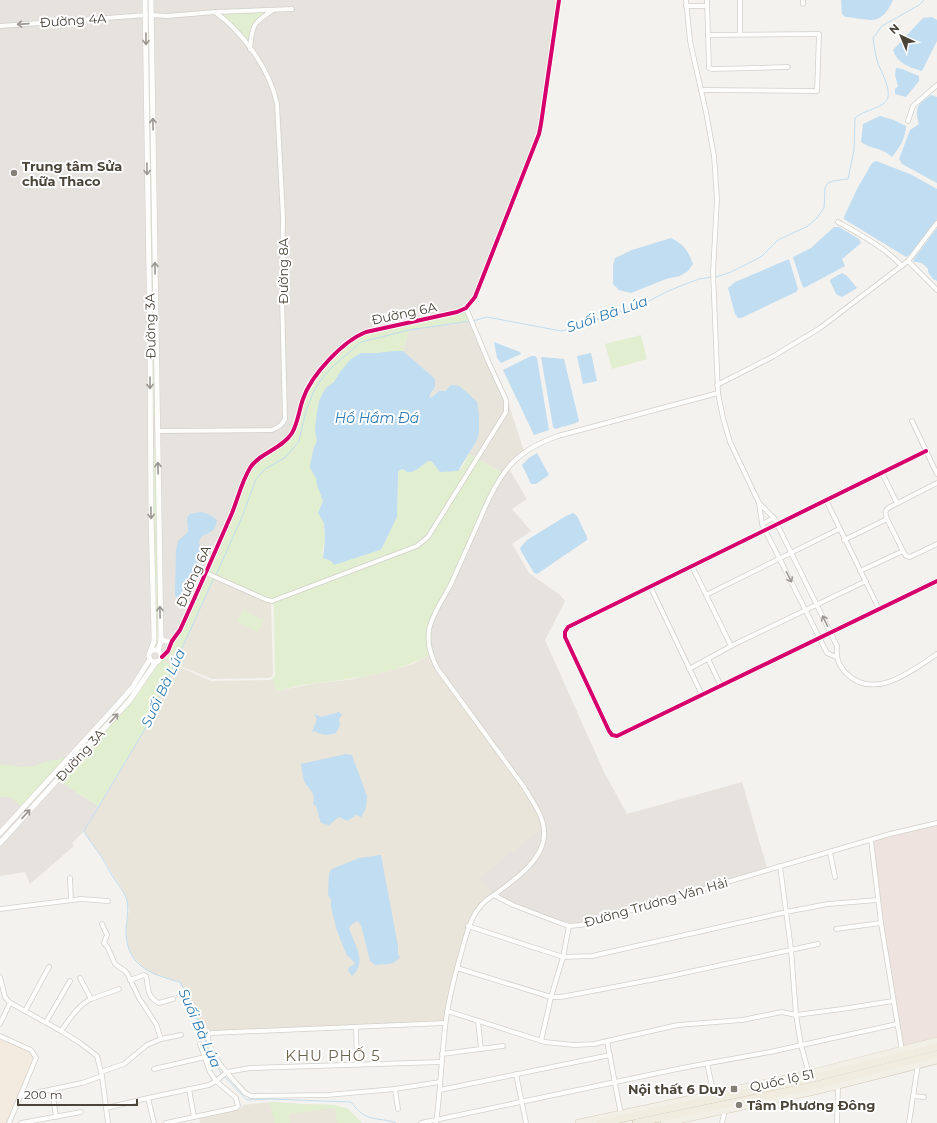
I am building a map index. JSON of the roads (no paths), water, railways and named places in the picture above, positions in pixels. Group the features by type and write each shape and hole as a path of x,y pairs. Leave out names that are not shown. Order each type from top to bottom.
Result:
{"highway":[{"name":"Quốc lộ 51","path":"636,1123 725,1108 811,1083 902,1053 937,1047"},
{"name":"Quốc lộ 51","path":"601,1123 621,1117 715,1097 811,1083 919,1062 937,1054"}],"main road":[{"name":"Quốc lộ 51","path":"902,1053 937,1041"},
{"name":"Quốc lộ 51","path":"811,1083 838,1086 919,1062 937,1060"},
{"name":"Quốc lộ 51","path":"664,1123 725,1108"},
{"name":"Quốc lộ 51","path":"579,1123 621,1117"}],"street":[{"name":"Đường 3A","path":"145,0 149,15 158,431 161,639 158,650"},
{"name":"Đường 3A","path":"150,652 154,641 147,228 149,15 151,0"},
{"path":"207,574 267,600 274,601 423,543 506,412 506,400 466,308 475,298 539,134 559,0"},
{"path":"686,0 690,41 706,112 715,163 717,199 713,272 717,385 723,418 730,442 759,503 762,524 779,558 827,652 836,657 846,672 859,682 882,684 900,677 937,654"},
{"path":"707,0 708,64 710,68 788,67"},
{"path":"740,0 740,34"},
{"path":"686,6 707,6"},
{"path":"250,49 254,24 274,9"},
{"name":"Đường 4A","path":"0,26 149,15 167,16 215,12 292,9"},
{"name":"Đường 8A","path":"158,431 272,430 278,428 285,419 282,296 283,217 277,104 269,79 250,49 232,26 215,12"},
{"path":"701,90 817,91 819,34 708,34"},
{"path":"908,121 912,106 937,85"},
{"path":"838,222 872,241 896,259 902,266"},
{"path":"717,385 772,356 820,328 908,261 937,223"},
{"path":"908,261 937,290"},
{"name":"Đường 6A","path":"162,656 168,651 172,641 179,633 207,574 251,466 256,461 283,444 292,433 303,398 310,384 324,365 359,334 457,312 466,308"},
{"path":"437,1121 445,1023 468,926 476,911 488,898 494,895 529,867 542,846 544,839 543,825 536,808 524,787 437,668 430,654 430,628 435,615 451,585 496,485 517,458 539,443 558,436 718,393"},
{"path":"912,421 937,474"},
{"path":"151,431 158,431"},
{"path":"926,451 650,586 568,627 564,632 609,731 612,735 617,736 937,580"},
{"path":"882,473 897,503"},
{"path":"937,483 886,509 885,512 903,551 908,557 937,544"},
{"path":"826,500 844,540 879,609"},
{"path":"759,503 774,518 837,646 836,657"},
{"path":"762,524 774,518"},
{"path":"844,540 887,519"},
{"path":"706,595 839,529"},
{"path":"860,571 903,551"},
{"path":"692,566 731,646"},
{"path":"689,669 731,646 866,581"},
{"path":"650,586 702,695"},
{"path":"161,639 172,641"},
{"path":"158,650 162,656 159,661 156,662 150,659 149,656 150,652 158,650"},
{"name":"Đường 3A","path":"0,833 132,688 150,659"},
{"path":"708,659 721,686"},
{"name":"Đường 3A","path":"0,843 130,700 139,689 156,662"},
{"path":"58,769 63,774"},
{"name":"Đường Trương Văn Hải","path":"494,895 513,905 569,926 581,925 780,866 937,823"},
{"path":"871,840 881,923 902,1053"},
{"path":"830,852 835,877"},
{"path":"780,866 791,949 796,1015 801,1045 811,1083"},
{"path":"70,878 71,900"},
{"path":"0,909 71,900 89,899 108,901"},
{"path":"468,926 563,957 577,958 592,956 786,912 828,904 878,900"},
{"path":"836,929 881,923"},
{"path":"102,924 107,935 104,943 108,948 115,964 125,971 139,998 155,1021 161,1039"},
{"path":"541,1040 550,997 563,957 569,926"},
{"path":"457,968 550,997 565,997 818,944"},
{"path":"25,1011 49,966"},
{"path":"130,980 144,975 146,976 149,993 152,999 159,1003 173,999"},
{"path":"0,977 5,997 10,1003 80,1042 97,1056 108,1123"},
{"path":"80,978 91,999"},
{"path":"46,1022 70,981"},
{"path":"61,1031 86,1001 119,989"},
{"path":"447,1012 541,1040 564,1044 584,1045 678,1025 742,1020 782,1012 796,1015 842,1010 893,1001"},
{"path":"0,1024 10,1003"},
{"path":"478,1021 481,1049"},
{"path":"440,1082 315,1096 251,1096 245,1093 218,1062 208,1041 210,1034 445,1023"},
{"path":"421,1123 437,1121 615,1082 801,1045 897,1024"},
{"path":"356,1027 357,1065"},
{"path":"20,1096 82,1083 119,1066 127,1061 142,1047 161,1039 181,1035"},
{"path":"0,1036 28,1048 35,1055 35,1062 9,1123"},
{"path":"607,1041 621,1117"},
{"path":"166,1123 237,1107 236,1098 216,1081 210,1072 200,1044"},
{"path":"442,1054 503,1046"},
{"path":"440,1090 610,1055"},
{"path":"154,1069 205,1057"},
{"path":"106,1108 209,1085 228,1072 250,1068 442,1062"},
{"path":"909,1123 919,1062"},
{"path":"707,1063 715,1097"},
{"path":"516,1074 523,1102 526,1123"},
{"path":"836,1123 838,1086"},
{"path":"395,1088 398,1109"},
{"path":"189,1089 194,1117"},
{"path":"52,1090 56,1117"},
{"path":"913,1096 924,1097"},
{"path":"148,1098 154,1123"},
{"path":"722,1123 725,1108"},
{"path":"21,1123 81,1112"}],"water":[{"path":"841,0 893,0 884,15 874,20 868,20 845,17 842,14"},
{"path":"932,17 937,20 937,41 922,71 901,62 893,50 923,18"},
{"path":"896,68 919,76 919,81 906,97 895,94 895,89 898,86 895,75"},
{"path":"931,95 937,97 937,183 902,164 899,159 910,130 919,124 917,114 918,107"},
{"path":"880,116 894,120 906,126 902,143 892,157 884,151 861,142 863,124"},
{"path":"876,161 910,174 937,189 937,219 911,254 906,257 844,219 857,189 872,163"},
{"path":"834,227 839,227 859,239 861,243 842,259 845,266 804,288 793,257 811,248"},
{"path":"937,228 937,281 933,279 925,265 914,262 913,260"},
{"path":"671,238 683,246 689,255 693,264 688,271 680,276 666,279 631,293 619,290 613,284 613,265 615,258 632,250"},
{"path":"789,259 798,289 796,292 741,318 738,318 735,314 728,288 735,282"},
{"path":"842,273 847,276 857,288 842,297 836,294 830,281"},
{"path":"494,342 520,352 521,354 501,363 497,358"},
{"name":"Hồ Hầm Đá","path":"403,351 433,377 435,380 435,387 429,396 431,398 439,391 445,391 451,385 459,386 470,395 477,402 479,414 479,433 476,442 458,471 440,472 431,461 428,461 418,469 411,472 407,472 403,469 399,471 397,517 382,548 380,550 334,565 331,561 323,558 325,540 324,523 318,513 323,501 316,478 310,468 314,447 317,441 315,430 319,401 326,388 334,382 351,359 361,353"},
{"path":"591,353 597,381 583,384 577,356"},
{"path":"531,356 535,356 537,358 549,430 534,435 503,370"},
{"path":"541,357 564,359 579,421 576,423 555,429 553,427"},
{"path":"537,453 549,475 536,484 531,484 522,465"},
{"path":"201,512 215,518 217,520 216,525 212,532 201,537 199,543 202,554 190,580 184,587 180,599 178,600 175,594 176,550 178,541 188,532 187,518 190,514"},
{"path":"573,513 577,516 587,540 537,574 534,573 520,548 527,540"},
{"path":"339,712 342,715 339,719 340,725 336,733 325,735 315,731 312,732 317,719 314,714 321,717"},
{"path":"346,754 352,755 367,796 366,808 361,817 356,815 347,821 339,817 329,825 321,823 316,806 313,804 313,794 304,781 301,764"},
{"path":"381,855 398,946 398,954 400,957 395,962 389,964 375,965 370,961 361,925 357,921 349,928 359,959 357,971 352,976 348,970 349,967 355,963 346,954 336,928 331,907 331,900 328,895 329,873 332,869 359,858"}],"waterway":[{"name":"Suối Bà Lúa","path":"716,277 731,272 753,261 762,256 778,240 808,226 816,219 824,208 825,188 828,183 848,179 854,150 855,118 883,104 887,100 888,95 886,82 878,64 873,38 882,26 919,5 924,0"},
{"name":"Suối Bà Lúa","path":"473,321 487,317 561,331 647,302 666,292 699,279 713,277"},
{"name":"Suối Bà Lúa","path":"216,575 242,517 256,479 265,469 286,457 299,441 306,411 313,393 320,381 332,367 361,342 409,330 470,321"},
{"name":"Suối Bà Lúa","path":"214,578 145,729 84,831 127,899 127,941 134,959 149,971 180,982 191,1002 210,1054 222,1075"},
{"name":"Suối Bà Lúa","path":"225,1077 247,1100 270,1099 351,1102 365,1116 396,1123"}],"place":[{"name":"Trung tâm Sửa chữa Thaco","path":"14,173"},
{"name":"Nội thất 6 Duy","path":"734,1089"},
{"name":"Tâm Phương Đông","path":"739,1105"}],"district":[{"name":"KHU PHỐ 5","path":"333,1056"}]}
